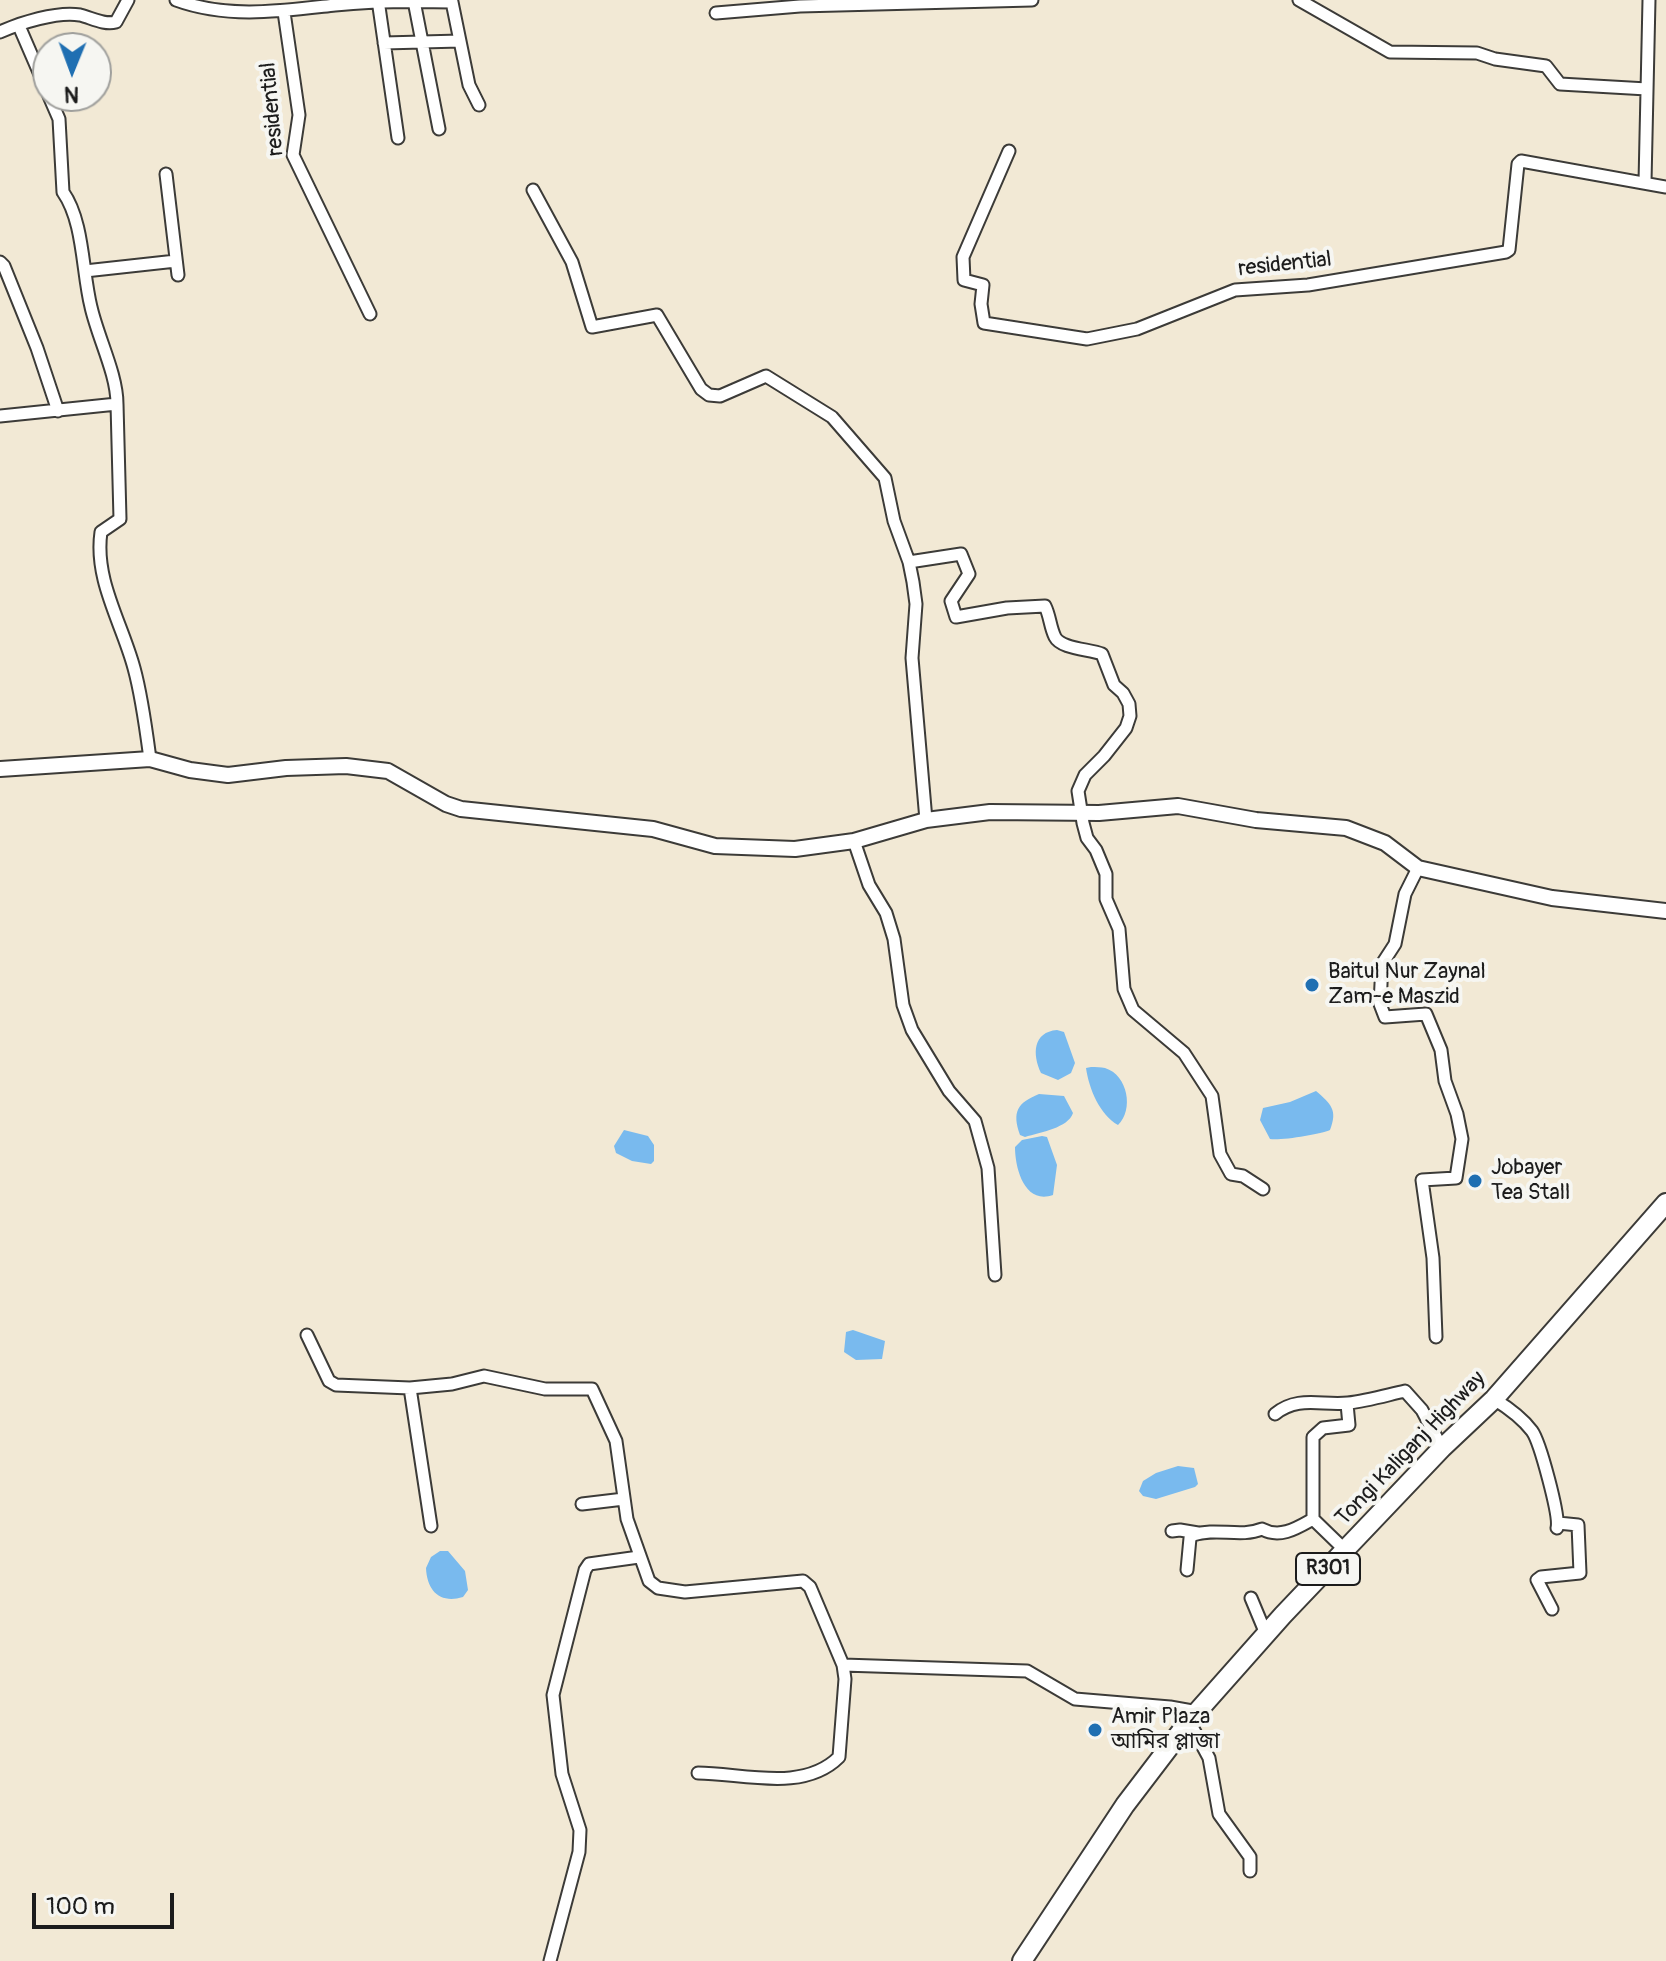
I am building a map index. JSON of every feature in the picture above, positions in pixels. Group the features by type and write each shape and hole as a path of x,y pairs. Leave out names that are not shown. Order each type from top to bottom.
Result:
{"main road":[{"name":"Tongi Kaliganj Highway","path":"1022,1961 1125,1805 1194,1716 1345,1550 1442,1448 1494,1399 1666,1203"}],"street":[{"path":"0,32 59,14 78,15 111,24 116,22 128,0"},
{"path":"176,0 214,11 284,12 378,1 452,2 469,85 479,105"},
{"path":"716,13 876,2 1032,0"},
{"path":"1299,0 1390,52 1477,53 1495,59 1546,66 1560,84 1647,89"},
{"path":"1645,182 1649,0"},
{"path":"378,1 398,138"},
{"path":"414,1 439,129"},
{"name":"residential","path":"284,12 299,115 293,155 370,314"},
{"path":"19,26 32,56"},
{"path":"384,43 460,41"},
{"path":"56,112 63,192 71,202 77,220 91,309 115,383 117,404 120,519 101,532 98,554 104,581 135,670 150,759"},
{"name":"residential","path":"1009,151 963,257 964,280 983,285 981,304 984,323 1087,339 1137,329 1235,290 1308,285 1506,252 1509,250 1518,164 1521,161 1666,187"},
{"path":"166,174 178,275"},
{"path":"533,190 572,262 592,327 657,315 701,389 709,395 720,396 766,376 832,417 885,478 894,521 909,562 916,604 912,658 926,820"},
{"path":"85,271 176,261"},
{"path":"0,262 26,319 58,411"},
{"path":"0,402 2,415 117,404"},
{"path":"909,562 961,554 969,574 951,601 956,617 1007,608 1045,606 1055,638 1062,644 1102,654 1114,685 1129,704 1130,716 1126,728 1085,775 1078,791 1087,838 1106,874 1106,899 1119,929 1124,989 1133,1010 1184,1053 1212,1096 1220,1154 1231,1174 1243,1176 1263,1189"},
{"path":"0,769 150,759 190,770 228,775 286,768 346,766 388,771 446,804 488,814 653,829 715,846 795,849 854,841 926,820 990,812 1099,813 1178,806 1256,820 1346,828 1385,843 1418,868 1552,898 1666,911"},
{"path":"854,841 869,885 886,913 894,939 903,1005 912,1030 949,1091 975,1121 988,1168 995,1275"},
{"path":"1418,868 1405,894 1395,944 1382,964 1380,1004 1385,1017 1426,1014 1441,1050 1445,1081 1462,1139 1456,1178 1422,1180 1433,1258 1436,1337"},
{"path":"307,1335 332,1385 410,1388 452,1384 484,1376 545,1389 592,1389 616,1441 624,1499 639,1557 649,1581 658,1588 685,1592 803,1581 810,1587 843,1665 845,1679 839,1757 829,1767 759,1780 698,1773"},
{"path":"410,1388 431,1526"},
{"path":"1275,1414 1287,1404 1315,1401 1347,1404 1405,1391 1422,1410 1442,1448"},
{"path":"1494,1399 1534,1433 1557,1525 1578,1525 1580,1573 1537,1580 1552,1609"},
{"path":"1345,1550 1313,1519 1313,1437 1323,1428 1349,1425 1347,1404"},
{"path":"582,1504 624,1499"},
{"path":"1172,1531 1262,1529 1269,1533 1283,1533 1313,1519"},
{"path":"1187,1570 1190,1538 1199,1532"},
{"path":"550,1961 579,1852 580,1830 562,1774 553,1695 585,1570 589,1564 639,1557"},
{"path":"1251,1598 1266,1634"},
{"path":"843,1665 1027,1671 1075,1699 1194,1716 1209,1758 1219,1814 1250,1857 1250,1871"}],"water":[{"path":"1057,1030 1064,1032 1075,1063 1071,1073 1058,1080 1041,1073 1036,1059 1039,1039"},
{"path":"1086,1068 1113,1072 1123,1085 1126,1111 1118,1125 1096,1101"},
{"path":"1316,1091 1332,1108 1330,1130 1300,1137 1270,1139 1260,1120 1263,1108 1290,1102"},
{"path":"1039,1094 1064,1096 1073,1113 1060,1126 1025,1137 1020,1135 1016,1120 1018,1109"},
{"path":"624,1130 648,1136 654,1145 654,1161 651,1164 632,1161 616,1153 614,1146"},
{"path":"1047,1137 1057,1165 1053,1195 1043,1197 1035,1195 1024,1183 1017,1165 1015,1147 1022,1140"},
{"path":"853,1330 885,1341 882,1359 856,1360 844,1352 846,1332"},
{"path":"1178,1466 1194,1468 1198,1484 1195,1487 1156,1499 1143,1496 1139,1491 1143,1481"},
{"path":"440,1551 448,1551 465,1571 468,1590 463,1597 441,1597 429,1583 426,1568 431,1557"}],"place":[{"name":"Baitul Nur Zaynal Zam-e Maszid","path":"1312,985"},
{"name":"Jobayer Tea Stall","path":"1475,1181"},
{"name":"Amir Plaza আমির প্লাজা","path":"1095,1730"}]}
